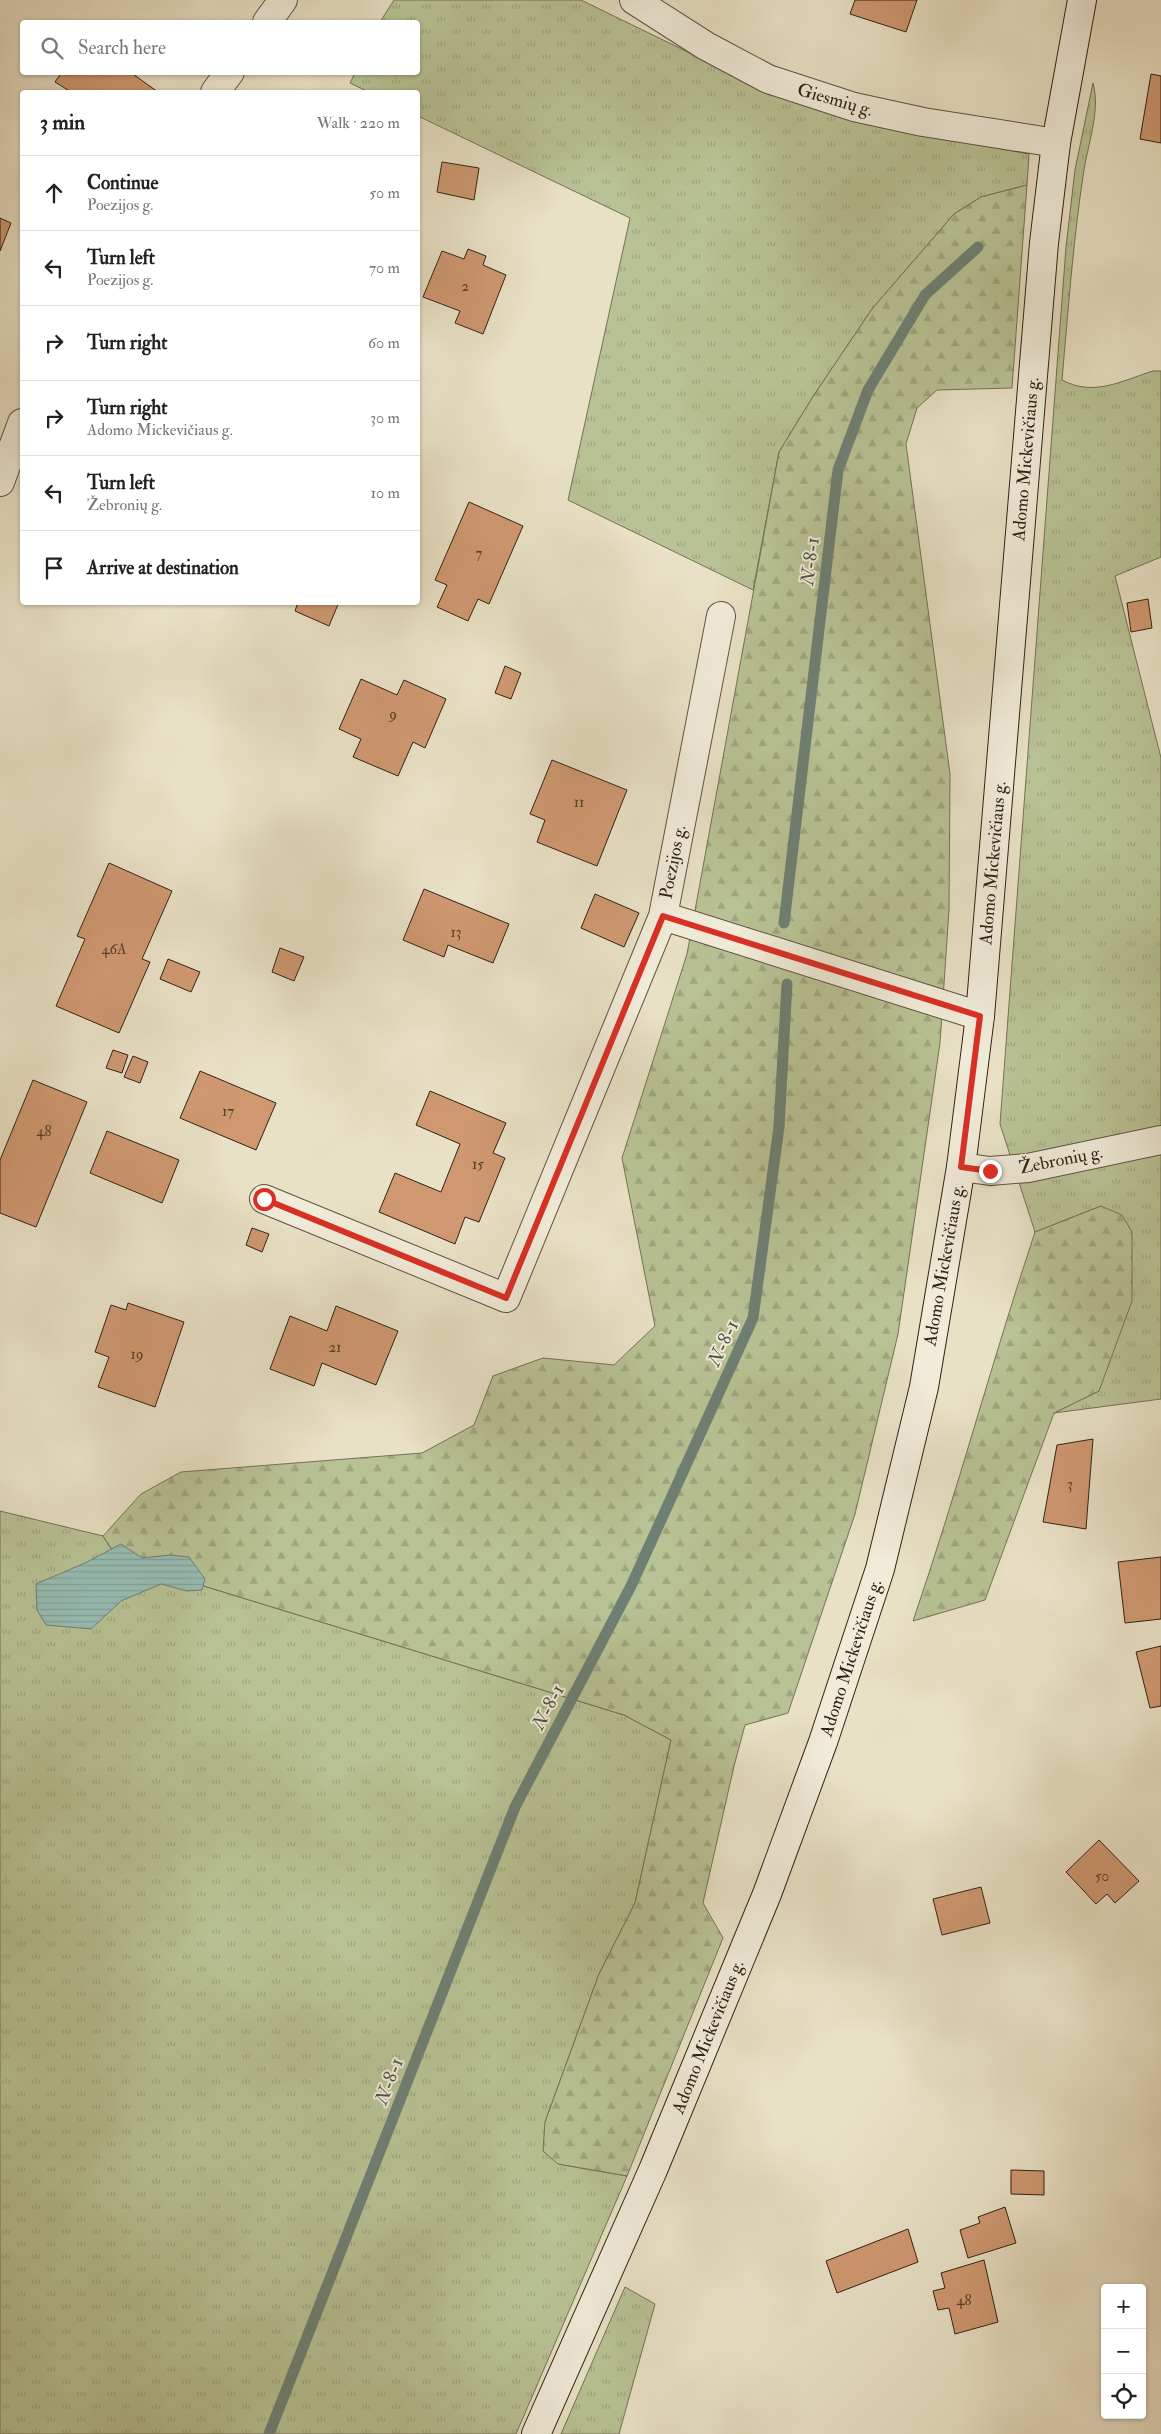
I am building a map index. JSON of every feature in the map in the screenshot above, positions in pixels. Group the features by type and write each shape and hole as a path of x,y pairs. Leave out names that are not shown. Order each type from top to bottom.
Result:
{"main road":[{"path":"268,20 283,0"},
{"name":"Giesmių g.","path":"634,0 706,46 768,79 854,108 923,122 1056,143"},
{"name":"Adomo Mickevičiaus g.","path":"536,2434 654,2170 767,1894 823,1742 880,1570 924,1387 961,1167 980,1016 1043,253 1056,143 1082,0"},
{"path":"216,90 228,75"},
{"path":"0,482 20,428"},
{"name":"Poezijos g.","path":"264,1199 506,1298 663,916 721,616"},
{"path":"663,916 980,1016"},
{"name":"Žebronių g.","path":"961,1167 990,1171 1028,1168 1161,1140"}],"green space":[{"path":"394,0 581,0 776,95 909,132 1029,154 1027,185 981,197 954,214 872,309 814,395 779,452 753,590 568,500 630,218 420,117 420,90 365,90 350,83 354,75 420,75 420,20 381,20"},
{"path":"1093,83 1095,94 1094,117 1076,227 1062,380 1085,387 1108,386 1153,371 1161,371 1161,557 1115,576 1161,758 1161,1399 1054,1413 1099,1391 1101,1206 1035,1232 1000,1124 1066,247 1075,170"},
{"path":"1027,185 1012,388 937,390 917,408 906,444 950,774 949,910 940,1043 898,1334 855,1514 788,1713 745,1725 703,1903 723,1938 627,2176 558,2164 543,2151 545,2122 599,1974 635,1903 671,1740 624,1715 119,1560 103,1536 141,1494 181,1472 422,1453 474,1425 493,1376 543,1358 614,1365 655,1326 622,1158 687,954 779,452 814,395 872,309 954,214 981,197"},
{"path":"1101,1206 1122,1215 1132,1232 1132,1301 1099,1391 1054,1413 985,1600 913,1621 945,1524 1035,1232"},
{"path":"0,1511 103,1536 119,1560 624,1715 671,1740 635,1903 599,1974 545,2122 558,2164 627,2176 516,2434 0,2434"},
{"path":"625,2287 655,2304 619,2434 561,2434"}],"water":[{"path":"121,1544 142,1558 170,1555 189,1557 205,1579 202,1590 187,1591 161,1584 121,1601 91,1629 46,1625 37,1610 36,1584 85,1563"}],"building":[{"path":"855,0 917,0 906,32 850,14"},
{"path":"1151,74 1161,76 1161,143 1140,139"},
{"path":"60,75 134,75 155,90 68,90 55,82"},
{"path":"442,162 479,168 474,200 437,192"},
{"path":"0,218 11,223 0,251"},
{"path":"468,249 486,256 483,265 506,275 483,334 455,323 460,311 423,297 442,251 464,259"},
{"path":"469,502 523,526 489,604 478,599 468,621 437,607 447,585 435,580"},
{"path":"1148,599 1152,628 1131,632 1127,603"},
{"path":"297,605 338,605 329,626 295,611"},
{"path":"505,666 521,673 511,699 495,693"},
{"path":"361,679 397,695 404,680 446,699 425,748 413,742 398,776 353,757 361,739 339,729"},
{"path":"552,760 627,790 597,866 537,842 545,820 530,814"},
{"path":"109,863 172,891 142,959 150,962 119,1033 56,1006 85,939 77,936"},
{"path":"424,889 509,924 493,963 448,945 444,957 403,940"},
{"path":"595,894 639,913 624,947 581,928"},
{"path":"280,948 304,957 294,981 272,972"},
{"path":"168,959 200,972 191,992 160,979"},
{"path":"113,1050 128,1055 122,1073 106,1068"},
{"path":"133,1056 148,1062 140,1083 124,1077"},
{"path":"200,1071 276,1103 256,1150 180,1118"},
{"path":"33,1080 87,1102 36,1227 0,1213 0,1160"},
{"path":"430,1091 506,1123 493,1153 505,1158 479,1222 465,1217 455,1244 379,1212 395,1173 441,1192 460,1144 416,1125"},
{"path":"107,1131 179,1160 162,1203 90,1173"},
{"path":"252,1228 269,1234 262,1252 246,1245"},
{"path":"128,1303 184,1322 155,1407 98,1387 109,1357 95,1352 111,1305 126,1310"},
{"path":"336,1306 398,1331 376,1385 322,1363 314,1386 270,1369 290,1316 327,1331"},
{"path":"1093,1439 1086,1529 1043,1522 1057,1445"},
{"path":"1161,1557 1161,1619 1125,1623 1118,1562"},
{"path":"1161,1646 1161,1706 1150,1708 1136,1652"},
{"path":"1099,1840 1139,1881 1115,1903 1107,1894 1096,1904 1066,1872"},
{"path":"981,1887 990,1923 942,1935 933,1899"},
{"path":"1011,2170 1044,2171 1044,2195 1011,2194"},
{"path":"1005,2207 1016,2243 968,2258 960,2230 980,2223 978,2217"},
{"path":"908,2229 918,2262 837,2293 826,2261"},
{"path":"984,2260 998,2322 955,2334 949,2308 938,2310 933,2291 945,2288 941,2273"}],"waterway":[{"name":"N-8-1","path":"784,923 838,470 868,390 925,295 978,247"},
{"name":"N-8-1","path":"269,2434 515,1807 631,1586 753,1318 779,1127 787,984"}],"route":[{"path":"264,1199 506,1298 663,916 980,1016 961,1167 990,1171"}]}
